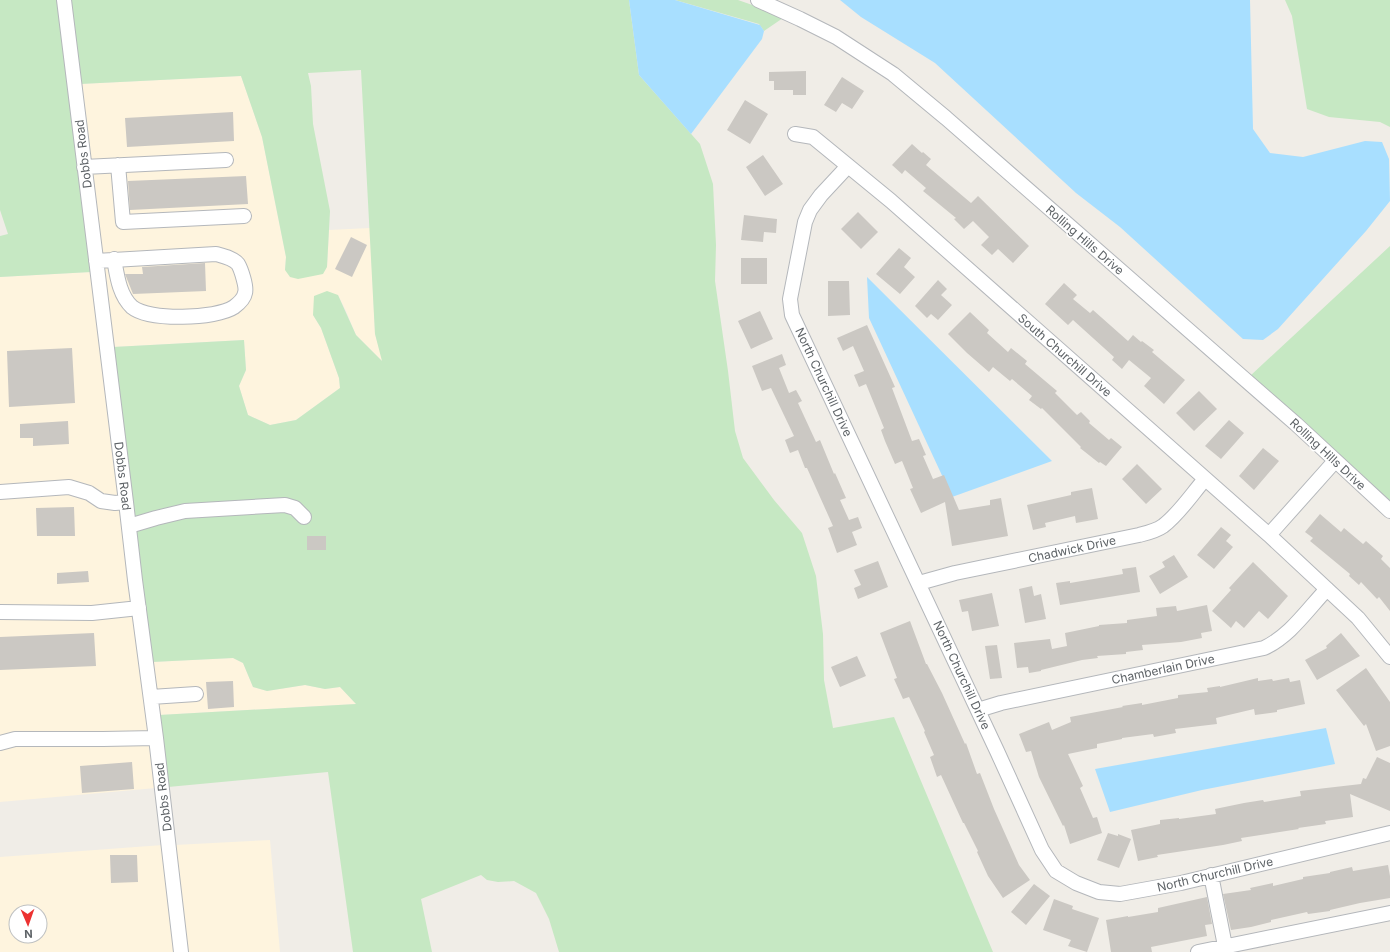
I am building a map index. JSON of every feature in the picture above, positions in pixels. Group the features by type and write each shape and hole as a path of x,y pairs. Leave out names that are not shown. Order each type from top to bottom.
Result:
{"street":[{"name":"Dobbs Road","path":"64,0 138,608 151,697 181,952"},
{"name":"Rolling Hills Drive","path":"758,0 800,19 836,38 893,74 982,149 1296,424 1390,511"},
{"name":"South Churchill Drive","path":"795,134 813,137 891,201 1269,535 1327,589"},
{"path":"84,167 226,160"},
{"path":"118,165 123,222 244,216"},
{"name":"North Churchill Drive","path":"848,166 821,195 810,210 805,222 790,299 792,316 919,583 1042,850 1056,871 1076,883 1099,892 1120,894 1211,875 1390,833"},
{"path":"96,261 114,259 216,254 227,257 238,263 244,279 246,293 242,300 234,308 220,313 202,316 176,317 148,314 133,308 125,299 118,280 114,259"},
{"path":"1269,535 1335,461"},
{"name":"Chadwick Drive","path":"919,583 955,573 1151,532 1172,518 1205,479"},
{"path":"0,492 69,487 89,493 100,501 115,503 126,502"},
{"path":"129,526 186,511 286,505 295,508 304,517"},
{"path":"1327,589 1358,618 1390,657"},
{"name":"Chamberlain Drive","path":"978,710 1001,703 1264,648 1284,636 1327,589"},
{"path":"0,612 92,613 138,608"},
{"path":"151,697 196,694"},
{"path":"0,743 15,739 156,738"},
{"path":"1211,875 1225,946"},
{"path":"1198,952 1390,913"}],"shaded area":[{"path":"241,76 262,137 286,257 285,269 327,267 329,230 370,228 375,334 383,362 356,335 338,295 313,315 321,328 339,378 340,388 296,420 270,425 248,415 239,386 246,370 244,340 113,347 80,84"},
{"path":"91,272 156,788 0,802 0,277"},
{"path":"233,658 243,663 253,687 267,691 305,685 325,689 340,687 356,704 159,715 152,662"},
{"path":"270,840 280,952 187,952 175,845"},
{"path":"163,845 175,952 0,952 0,857"}],"green space":[{"path":"0,0 58,0 91,272 0,277 0,236 8,234 0,210"},
{"path":"70,0 629,0 639,75 700,144 713,184 716,245 715,281 735,431 743,458 774,500 802,533 816,576 823,634 824,680 833,728 894,717 993,952 559,952 549,919 536,893 514,881 498,882 487,880 481,875 421,899 432,952 353,952 328,772 168,787 159,715 356,704 340,687 325,689 305,685 267,691 253,687 243,663 233,658 152,662 113,347 244,340 246,370 239,386 248,415 270,425 296,420 340,388 339,378 321,328 313,315 314,296 327,291 338,295 356,335 382,361 375,334 361,70 308,73 311,86 313,124 330,211 327,267 323,274 298,279 290,277 285,270 286,257 262,137 241,76 80,84"},
{"path":"675,0 738,0 783,18 764,31 759,24"},
{"path":"1285,0 1390,0 1390,127 1380,122 1329,117 1307,109 1292,16"},
{"path":"1390,246 1390,503 1250,376"}],"water":[{"path":"629,0 675,0 760,25 764,31 762,39 691,134 639,75"},
{"path":"840,0 1250,0 1253,129 1270,153 1303,157 1365,141 1382,142 1389,159 1390,201 1366,231 1278,329 1263,340 1243,339 1120,227 1076,193 935,63 861,17"},
{"path":"867,277 1052,461 952,497 869,318"},
{"path":"1326,728 1335,764 1202,790 1110,812 1095,769"}],"building":[{"path":"806,71 806,95 793,95 793,90 774,90 774,81 769,81 769,72"},
{"path":"842,77 864,91 852,109 842,103 836,112 824,105"},
{"path":"745,100 768,114 750,144 727,130"},
{"path":"233,112 234,141 127,147 125,118"},
{"path":"912,144 931,159 926,165 971,203 978,196 1029,246 1013,263 998,249 992,255 981,245 989,237 973,221 964,229 954,219 956,218 923,191 926,188 905,170 902,174 892,165"},
{"path":"763,155 783,184 765,196 746,167"},
{"path":"246,176 248,204 130,210 128,181"},
{"path":"858,212 878,232 861,249 841,229"},
{"path":"744,215 777,219 776,233 764,232 763,242 741,240"},
{"path":"351,237 367,245 352,277 335,269"},
{"path":"899,248 911,258 904,267 915,277 900,294 876,274"},
{"path":"741,258 767,258 767,284 741,284"},
{"path":"205,263 206,291 133,294 125,274 143,274 142,267"},
{"path":"938,280 947,289 941,295 952,305 938,320 931,314 927,318 915,306"},
{"path":"828,281 849,281 850,315 828,316"},
{"path":"1064,283 1077,295 1073,299 1090,313 1093,310 1128,341 1133,335 1141,342 1142,341 1154,350 1152,352 1185,380 1164,404 1144,386 1151,378 1129,360 1122,369 1112,360 1114,357 1073,320 1068,325 1045,304"},
{"path":"760,311 773,339 751,349 738,321"},
{"path":"970,312 989,330 987,333 1008,352 1011,348 1027,361 1025,364 1057,391 1055,393 1077,415 1081,412 1090,421 1089,423 1109,440 1111,438 1122,447 1106,466 1100,462 1099,463 1080,448 1081,447 1042,408 1041,409 1029,400 1032,396 1012,379 1010,381 993,367 989,372 948,334"},
{"path":"867,325 895,387 892,388 912,441 919,439 926,455 923,456 933,479 944,475 959,510 990,505 990,500 1001,498 1008,536 952,546 945,502 921,513 910,489 913,488 902,461 895,464 885,441 881,430 884,428 866,384 859,387 854,375 864,371 853,346 843,351 837,338"},
{"path":"72,348 75,403 9,407 7,351"},
{"path":"782,354 786,365 779,368 789,393 796,390 802,401 798,403 816,442 820,440 846,498 840,500 849,520 858,517 862,528 852,532 857,545 837,553 828,528 833,526 807,468 805,468 798,450 790,453 785,440 794,436 771,388 762,391 752,366"},
{"path":"1199,391 1217,409 1194,431 1176,413"},
{"path":"1229,420 1244,433 1221,459 1205,446"},
{"path":"68,421 69,444 33,446 33,438 20,438 20,424"},
{"path":"1263,448 1279,461 1254,490 1239,476"},
{"path":"1137,464 1162,489 1146,504 1122,479"},
{"path":"1092,488 1098,519 1076,523 1075,516 1045,523 1046,527 1033,530 1027,505 1071,495 1071,492"},
{"path":"74,507 75,536 37,536 36,508"},
{"path":"1320,514 1341,532 1344,528 1363,544 1366,541 1383,556 1381,559 1390,568 1390,611 1379,597 1377,599 1361,582 1359,585 1349,576 1350,574 1310,541 1313,538 1305,532"},
{"path":"1221,527 1231,535 1226,541 1233,547 1214,569 1197,555"},
{"path":"307,536 326,536 326,550 307,550"},
{"path":"1174,555 1188,577 1160,594 1149,576 1165,567 1162,562"},
{"path":"878,561 888,587 858,599 854,588 861,585 854,570"},
{"path":"1253,562 1288,596 1268,619 1259,611 1244,628 1236,621 1231,628 1212,611 1231,590 1229,588"},
{"path":"1136,567 1140,592 1060,605 1056,583 1070,581 1070,583 1123,574 1122,569"},
{"path":"88,571 89,582 57,584 57,573"},
{"path":"1032,586 1034,596 1041,594 1046,619 1025,623 1019,589"},
{"path":"992,593 999,626 972,631 968,611 962,612 959,600"},
{"path":"1207,605 1212,631 1201,633 1202,638 1181,642 1142,645 1143,650 1126,652 1126,654 1097,656 1098,658 1082,660 1029,673 1028,667 1017,668 1014,643 1050,639 1052,649 1067,646 1065,633 1099,625 1127,623 1127,620 1157,616 1156,608 1176,606 1177,611"},
{"path":"910,621 926,664 942,693 965,744 966,743 977,774 980,773 1019,865 1030,880 1003,898 988,876 977,852 978,851 963,823 941,775 937,777 930,757 934,755 924,732 925,731 909,697 903,699 894,679 897,678 880,633"},
{"path":"94,633 96,666 0,670 0,637"},
{"path":"1341,633 1360,656 1317,680 1305,660 1327,648 1326,646"},
{"path":"997,645 1002,678 990,679 985,646"},
{"path":"857,656 866,676 840,687 831,667"},
{"path":"1366,668 1390,702 1390,746 1376,751 1366,724 1364,726 1336,690"},
{"path":"1258,678 1258,681 1272,679 1273,681 1289,678 1290,682 1300,680 1305,704 1277,710 1277,712 1255,715 1254,709 1216,718 1217,724 1175,729 1176,733 1154,737 1153,734 1122,738 1097,744 1097,748 1068,754 1083,786 1080,788 1093,818 1097,817 1102,833 1070,844 1064,825 1063,826 1039,777 1031,751 1026,752 1019,734 1049,722 1052,730 1071,722 1070,717 1123,707 1122,706 1142,703 1142,705 1178,698 1178,695 1208,692 1207,688 1220,687"},
{"path":"233,681 234,707 208,709 206,682"},
{"path":"1377,757 1390,763 1390,811 1350,794 1353,817 1325,821 1326,824 1241,838 1242,841 1223,845 1157,855 1158,857 1138,861 1131,830 1160,824 1160,820 1216,814 1215,809 1244,803 1263,800 1264,802 1301,796 1300,791 1361,784 1363,778 1366,779"},
{"path":"132,762 134,789 82,793 80,766"},
{"path":"1108,833 1118,836 1118,834 1131,839 1119,868 1097,860"},
{"path":"110,855 137,855 138,882 111,883"},
{"path":"1388,865 1390,876 1390,898 1360,903 1330,911 1308,914 1307,912 1271,920 1271,922 1251,927 1231,930 1223,894 1251,890 1250,888 1273,883 1273,886 1303,879 1303,877 1330,873 1352,867 1353,871"},
{"path":"1034,884 1050,896 1026,925 1011,912"},
{"path":"1207,897 1212,924 1205,925 1207,936 1151,947 1152,952 1111,952 1106,920 1158,912 1158,908"},
{"path":"1054,899 1073,906 1072,909 1099,918 1087,952 1068,946 1071,940 1043,930"}]}
